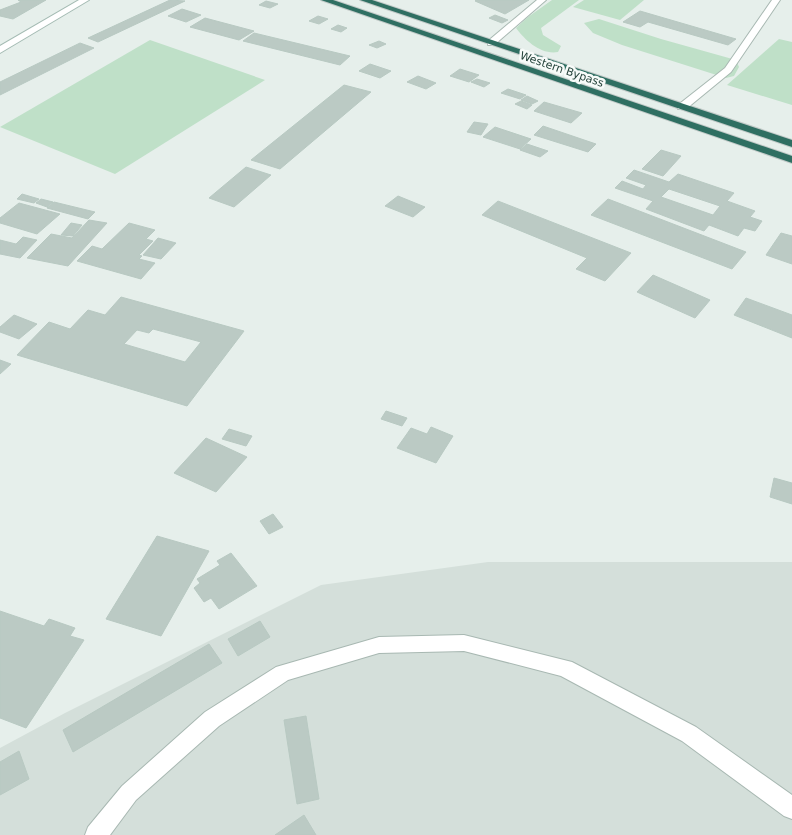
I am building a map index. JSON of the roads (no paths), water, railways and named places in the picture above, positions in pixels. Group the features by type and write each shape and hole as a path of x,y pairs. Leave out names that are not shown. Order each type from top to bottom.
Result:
{"highway":[{"name":"Western Bypass","path":"325,0 792,160"},
{"name":"Western Bypass","path":"364,0 792,144"}],"street":[{"path":"0,50 86,0"},
{"path":"491,43 542,0"},
{"path":"682,108 728,70 776,0"},
{"path":"96,835 129,794 212,719 283,673 378,645 464,644 565,668 689,734 792,808"}]}
